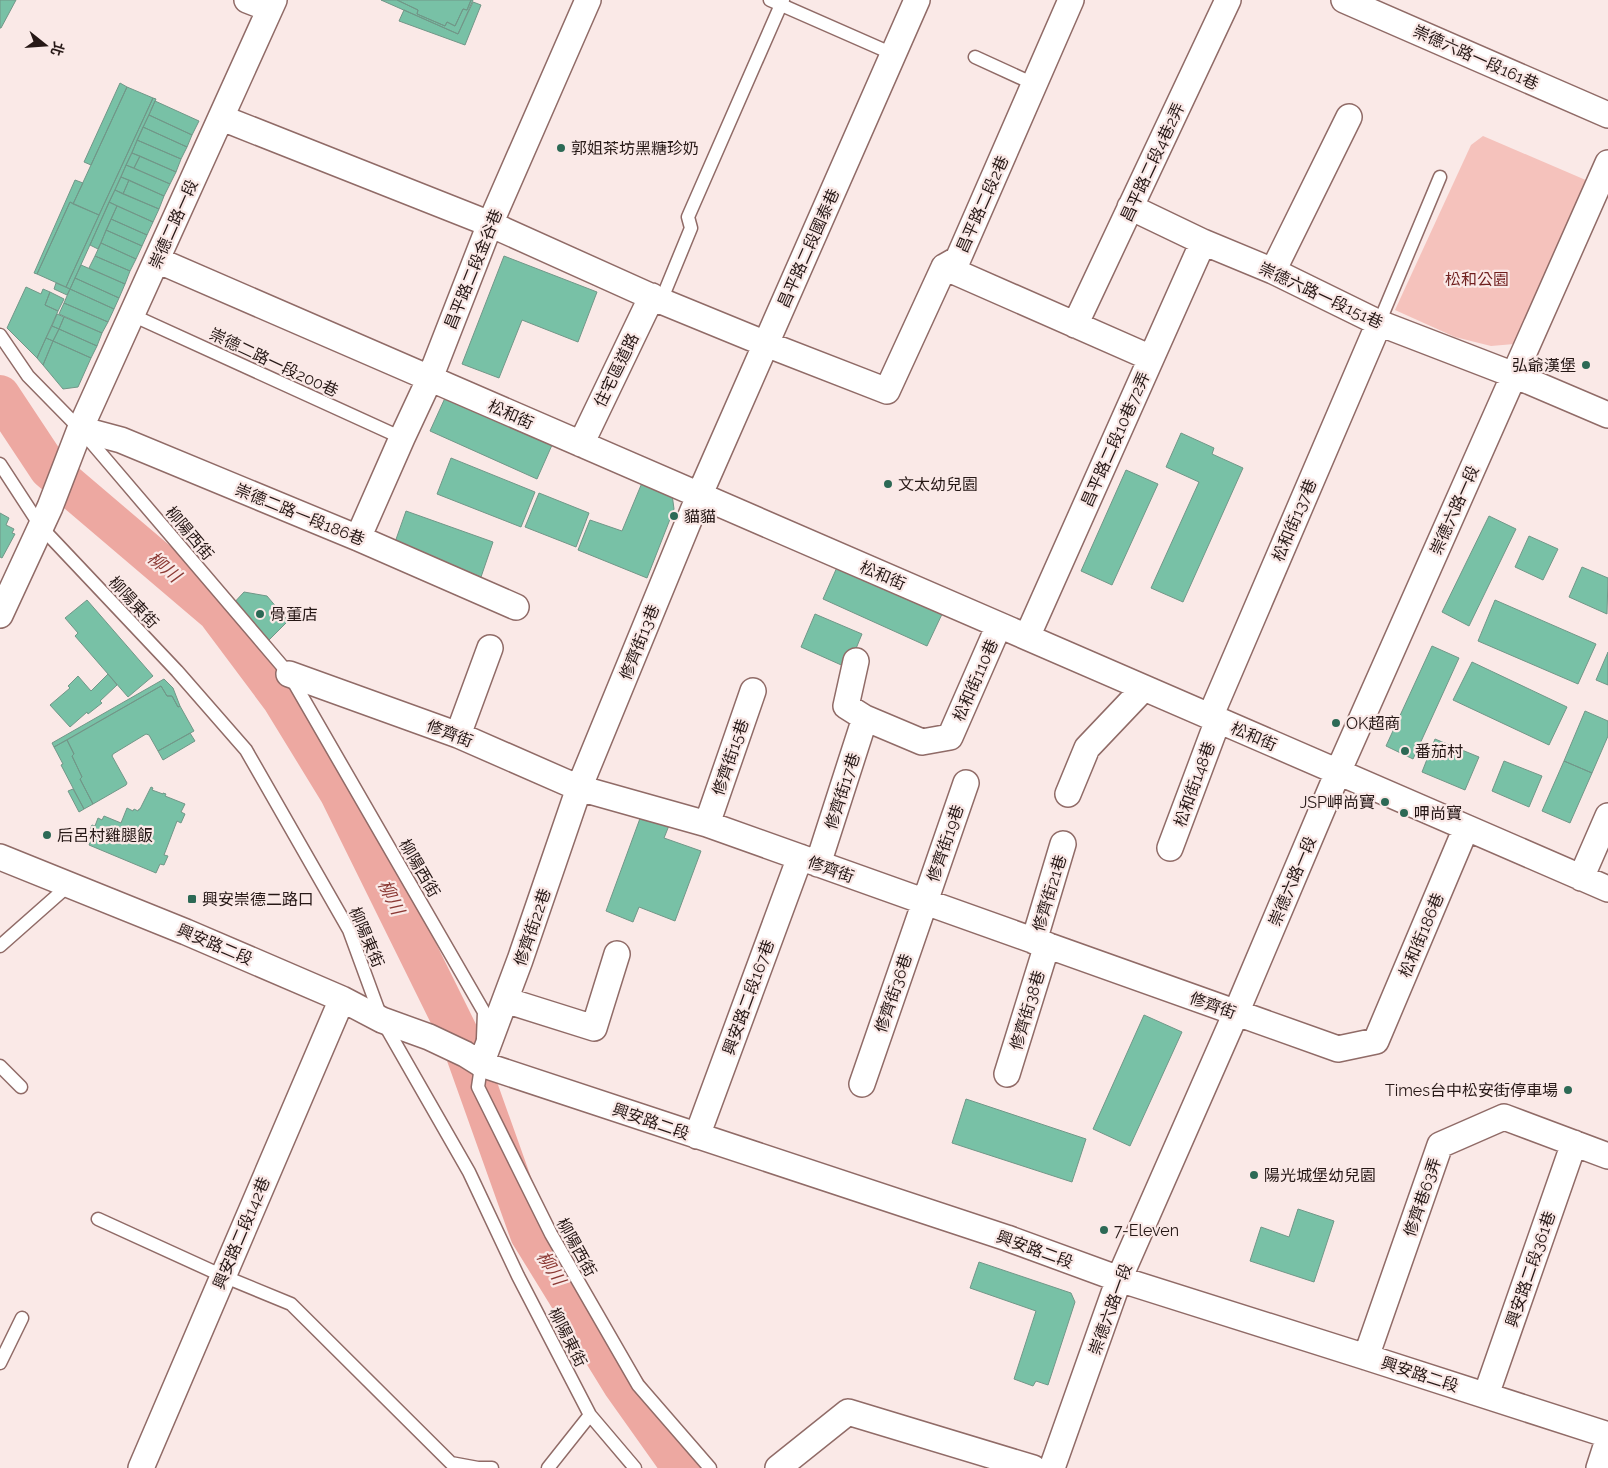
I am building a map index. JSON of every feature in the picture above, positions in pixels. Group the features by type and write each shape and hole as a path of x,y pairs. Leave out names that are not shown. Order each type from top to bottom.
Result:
{"street":[{"path":"247,0 272,5"},
{"name":"昌平路二段金谷巷","path":"358,538 430,378 490,224 588,0"},
{"name":"昌平路二段國泰巷","path":"699,496 917,0"},
{"name":"昌平路二段2巷","path":"766,344 887,391 944,267 958,259 1071,0"},
{"name":"昌平路二段4巷2弄","path":"1075,325 1228,0"},
{"name":"崇德六路一段161巷","path":"1344,0 1608,115"},
{"name":"崇德二路一段","path":"45,517 77,439 272,5"},
{"path":"1273,271 1349,117"},
{"path":"222,118 490,224 656,298 766,344"},
{"name":"崇德六路一段","path":"1052,1468 1119,1279 1236,1013 1338,772 1608,163"},
{"name":"崇德六路一段151巷","path":"1130,208 1203,242 1273,271 1379,323 1514,374 1608,415"},
{"name":"昌平路二段10巷72弄","path":"1027,637 1203,242"},
{"name":"松和街","path":"157,260 1608,889"},
{"path":"944,267 1151,358"},
{"name":"住宅區道路","path":"581,444 656,298"},
{"name":"松和街137巷","path":"1214,718 1379,323"},
{"name":"崇德二路一段186巷","path":"77,439 121,440 358,538 516,607"},
{"name":"修齊街13巷","path":"579,788 699,496"},
{"path":"0,615 45,517"},
{"name":"松和街110巷","path":"865,718 922,742 950,737 999,625"},
{"path":"458,735 490,648"},
{"path":"856,661 846,706 865,718"},
{"name":"修齊街","path":"289,674 458,735 579,788 707,824 1338,1049 1376,1041"},
{"path":"1068,794 1087,748 1144,688"},
{"name":"修齊街15巷","path":"707,824 753,691"},
{"name":"修齊街17巷","path":"809,861 865,718"},
{"name":"松和街148巷","path":"1170,848 1214,718"},
{"name":"修齊街19巷","path":"925,902 966,783"},
{"name":"修齊街22巷","path":"473,1059 505,1000 579,788"},
{"path":"1581,878 1608,816"},
{"name":"松和街186巷","path":"1376,1041 1466,828"},
{"name":"修齊街21巷","path":"1040,943 1063,844"},
{"name":"興安路二段","path":"0,857 186,932 342,999 382,1020 429,1037 473,1059 696,1136 1007,1238 1119,1279 1608,1435"},
{"name":"興安路二段167巷","path":"696,1136 809,861"},
{"name":"修齊街36巷","path":"862,1084 925,902"},
{"name":"修齊街38巷","path":"1008,1074 1040,943"},
{"path":"505,1000 594,1028 617,954"},
{"name":"興安路二段142巷","path":"140,1468 342,999"},
{"name":"修齊巷63弄","path":"1366,1357 1440,1145 1504,1117 1574,1143"},
{"path":"1574,1143 1608,1156"},
{"name":"興安路二段361巷","path":"1486,1395 1574,1143"},
{"path":"778,1468 848,1412 1033,1468"},
{"path":"1599,1468 1608,1440"}],"lane":[{"path":"656,298 691,228 688,217 778,2 893,54"},
{"path":"975,57 1034,84"},
{"path":"1379,323 1440,177"},
{"name":"崇德二路一段200巷","path":"132,315 402,438"},
{"name":"柳陽西街","path":"0,335 28,376 77,439 289,674 484,1012 473,1059 478,1087 551,1234 638,1385 710,1468"},
{"name":"柳陽東街","path":"0,464 246,750 349,930 382,1020 469,1172 518,1276 590,1415 634,1468"},
{"path":"0,946 69,885"},
{"path":"0,1066 21,1087"},
{"path":"98,1219 222,1276 291,1304 452,1463 492,1468"},
{"path":"0,1362 22,1318"},
{"path":"548,1468 590,1415"}],"green space":[{"name":"松和公園","path":"1483,136 1588,181 1514,344 1491,346 1455,337 1395,310 1471,145"}],"building":[{"path":"0,0 16,0 1,28 0,28"},
{"path":"381,0 397,0 418,10 417,14 445,26 447,22 455,26 463,9 467,10 471,0 473,0 458,34"},
{"path":"397,0 471,0 467,10 463,9 455,26 447,22 445,26 417,14 418,10"},
{"path":"473,2 481,5 465,45 399,21 404,10 458,34"},
{"path":"120,83 127,87 91,165 84,162"},
{"path":"127,87 153,98 99,215 73,204"},
{"path":"153,98 156,99 70,289 66,287"},
{"path":"155,101 199,121 192,135 149,115"},
{"path":"149,115 192,135 187,147 143,127"},
{"path":"143,127 187,147 181,159 137,140"},
{"path":"137,140 181,159 176,172 132,153"},
{"path":"132,153 140,156 134,168 126,165"},
{"path":"140,156 176,172 170,184 134,168"},
{"path":"126,165 170,184 164,196 121,177"},
{"path":"121,177 129,180 123,194 115,190"},
{"path":"75,180 83,183 73,204 70,202 37,274 34,273"},
{"path":"129,180 164,196 159,209 123,194"},
{"path":"115,190 159,209 153,222 109,202"},
{"path":"70,202 99,215 66,287 37,274"},
{"path":"109,202 117,206 98,249 90,245"},
{"path":"117,206 153,222 147,235 111,219"},
{"path":"111,219 147,235 142,246 106,230"},
{"path":"106,230 142,246 136,259 101,243"},
{"path":"101,243 136,259 130,271 95,256"},
{"path":"95,256 130,271 125,284 89,268"},
{"path":"504,256 597,292 578,342 522,320 499,378 462,364"},
{"path":"81,265 125,284 119,298 75,278"},
{"path":"75,278 119,298 114,309 70,289"},
{"path":"56,283 70,289 67,295 54,289"},
{"path":"26,287 41,294 43,289 50,292 45,305 58,311 37,358 7,328"},
{"path":"70,289 114,309 108,322 64,303"},
{"path":"50,292 64,299 58,311 45,305"},
{"path":"64,303 108,322 102,333 59,314"},
{"path":"57,314 64,317 59,329 52,326"},
{"path":"64,317 102,333 97,346 59,329"},
{"path":"52,326 59,329 53,341 46,338"},
{"path":"59,329 97,346 91,358 53,341"},
{"path":"46,338 53,341 43,365 37,358"},
{"path":"53,341 91,358 78,387 63,389 43,365"},
{"path":"445,398 552,445 537,479 430,431"},
{"path":"1181,433 1214,448 1212,454 1243,468 1183,602 1151,588 1199,482 1166,467"},
{"path":"451,458 535,492 521,527 437,494"},
{"path":"1126,470 1158,484 1112,585 1081,571"},
{"path":"644,478 672,494 674,509 647,578 578,550 590,520 622,531"},
{"path":"539,493 589,513 576,547 525,527"},
{"path":"406,511 493,542 481,577 394,545"},
{"path":"0,513 9,518 6,525 14,529 12,533 15,534 2,558 0,557"},
{"path":"1489,516 1516,529 1469,626 1442,612"},
{"path":"1529,536 1558,549 1543,580 1515,567"},
{"path":"838,565 943,612 927,646 823,599"},
{"path":"1582,567 1608,578 1607,614 1569,597"},
{"name":"骨董店","path":"244,592 267,596 288,621 267,642 231,606"},
{"path":"87,600 153,676 128,697 75,636 78,633 65,618"},
{"path":"1495,600 1596,644 1578,684 1478,641"},
{"path":"815,614 862,634 848,668 801,647"},
{"path":"1432,646 1459,658 1413,759 1386,746"},
{"path":"1608,652 1608,685 1596,680"},
{"path":"1472,662 1567,707 1549,745 1453,700"},
{"path":"108,674 117,685 100,701 102,703 88,714 87,712 70,727 50,705 70,688 68,686 78,676 91,691"},
{"path":"164,679 173,688 180,706 178,707 172,696 167,696 161,686 54,747 52,743"},
{"path":"161,686 167,696 172,696 178,707 180,706 194,731 158,751 149,735 146,734 113,754 112,756 127,783 93,804 80,779 82,777 67,740"},
{"path":"1585,711 1608,721 1608,736 1592,773 1564,761"},
{"path":"190,733 195,741 163,760 158,751"},
{"path":"1435,739 1479,757 1465,790 1422,772"},
{"path":"67,740 82,777 80,779 93,804 84,809 61,765 63,764 54,747"},
{"path":"1504,761 1542,776 1529,807 1492,791"},
{"path":"1564,761 1592,773 1570,823 1542,811"},
{"path":"151,787 153,788 152,790 166,794 165,796 185,804 181,812 185,814 181,823 177,821 164,855 168,856 164,865 160,864 156,873 89,845 93,836 88,835 92,825 95,826 98,818 102,820 104,816 121,823 127,808 138,811"},
{"path":"73,789 84,809 79,812 68,791"},
{"path":"642,813 670,823 664,838 701,851 675,921 639,907 633,922 606,911"},
{"path":"1144,1015 1182,1032 1130,1146 1093,1129"},
{"path":"966,1099 1086,1139 1072,1182 952,1143"},
{"path":"1298,1209 1334,1221 1314,1282 1250,1261 1261,1227 1289,1237"},
{"path":"979,1262 1071,1293 1075,1302 1048,1385 1036,1381 1033,1386 1014,1379 1036,1311 970,1288"}],"waterway":[{"name":"柳川","path":"0,395 49,469 217,612 282,699 339,792 459,1035 530,1234 623,1385 682,1468"}],"place":[{"name":"郭姐茶坊黑糖珍奶","path":"561,148"},
{"name":"弘爺漢堡","path":"1586,365"},
{"name":"文太幼兒園","path":"888,484"},
{"name":"貓貓","path":"674,516"},
{"name":"骨董店","path":"260,614"},
{"name":"OK超商","path":"1336,723"},
{"name":"番茄村","path":"1405,751"},
{"name":"JSP岬尚寶","path":"1385,802"},
{"name":"呷尚寶","path":"1404,813"},
{"name":"后呂村雞腿飯","path":"47,835"},
{"name":"興安崇德二路口","path":"192,899"},
{"name":"Times台中松安街停車場","path":"1568,1090"},
{"name":"陽光城堡幼兒園","path":"1254,1175"},
{"name":"7-Eleven","path":"1104,1230"}]}
